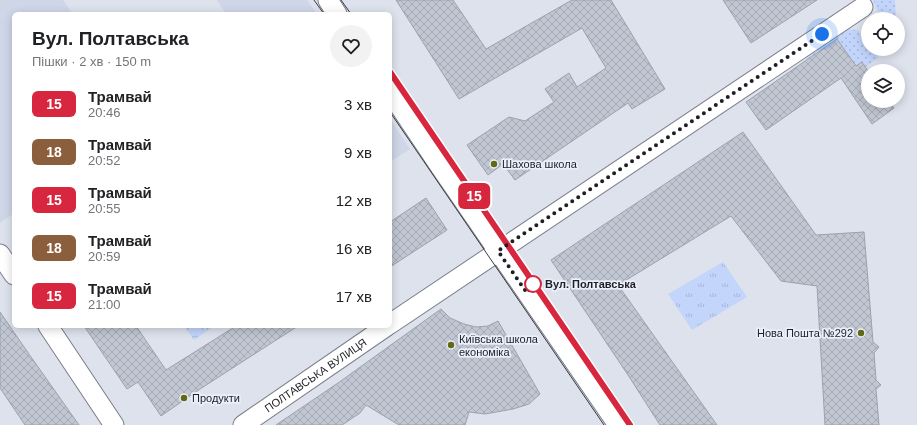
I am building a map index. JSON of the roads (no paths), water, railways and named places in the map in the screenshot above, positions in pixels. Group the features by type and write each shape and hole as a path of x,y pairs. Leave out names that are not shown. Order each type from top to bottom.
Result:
{"street":[{"path":"328,0 336,12"},
{"path":"392,323 863,7"},
{"path":"392,95 618,425"},
{"path":"0,254 12,271"},
{"path":"49,328 114,425"},
{"name":"ПОЛТАВСЬКА ВУЛИЦЯ","path":"243,425 384,328"}],"tram line":[{"path":"314,0 323,12"},
{"path":"341,0 350,12"},
{"path":"392,75 630,425"},
{"name":"15","path":"392,75 630,425"},
{"path":"392,115 604,425"}],"place":[{"name":"Шахова школа","path":"494,164"},
{"name":"Вул. Полтавська","path":"533,284"},
{"name":"Нова Пошта №292","path":"861,333"},
{"name":"Київська школа економіка","path":"451,345"},
{"name":"Продукти","path":"184,398"}]}
